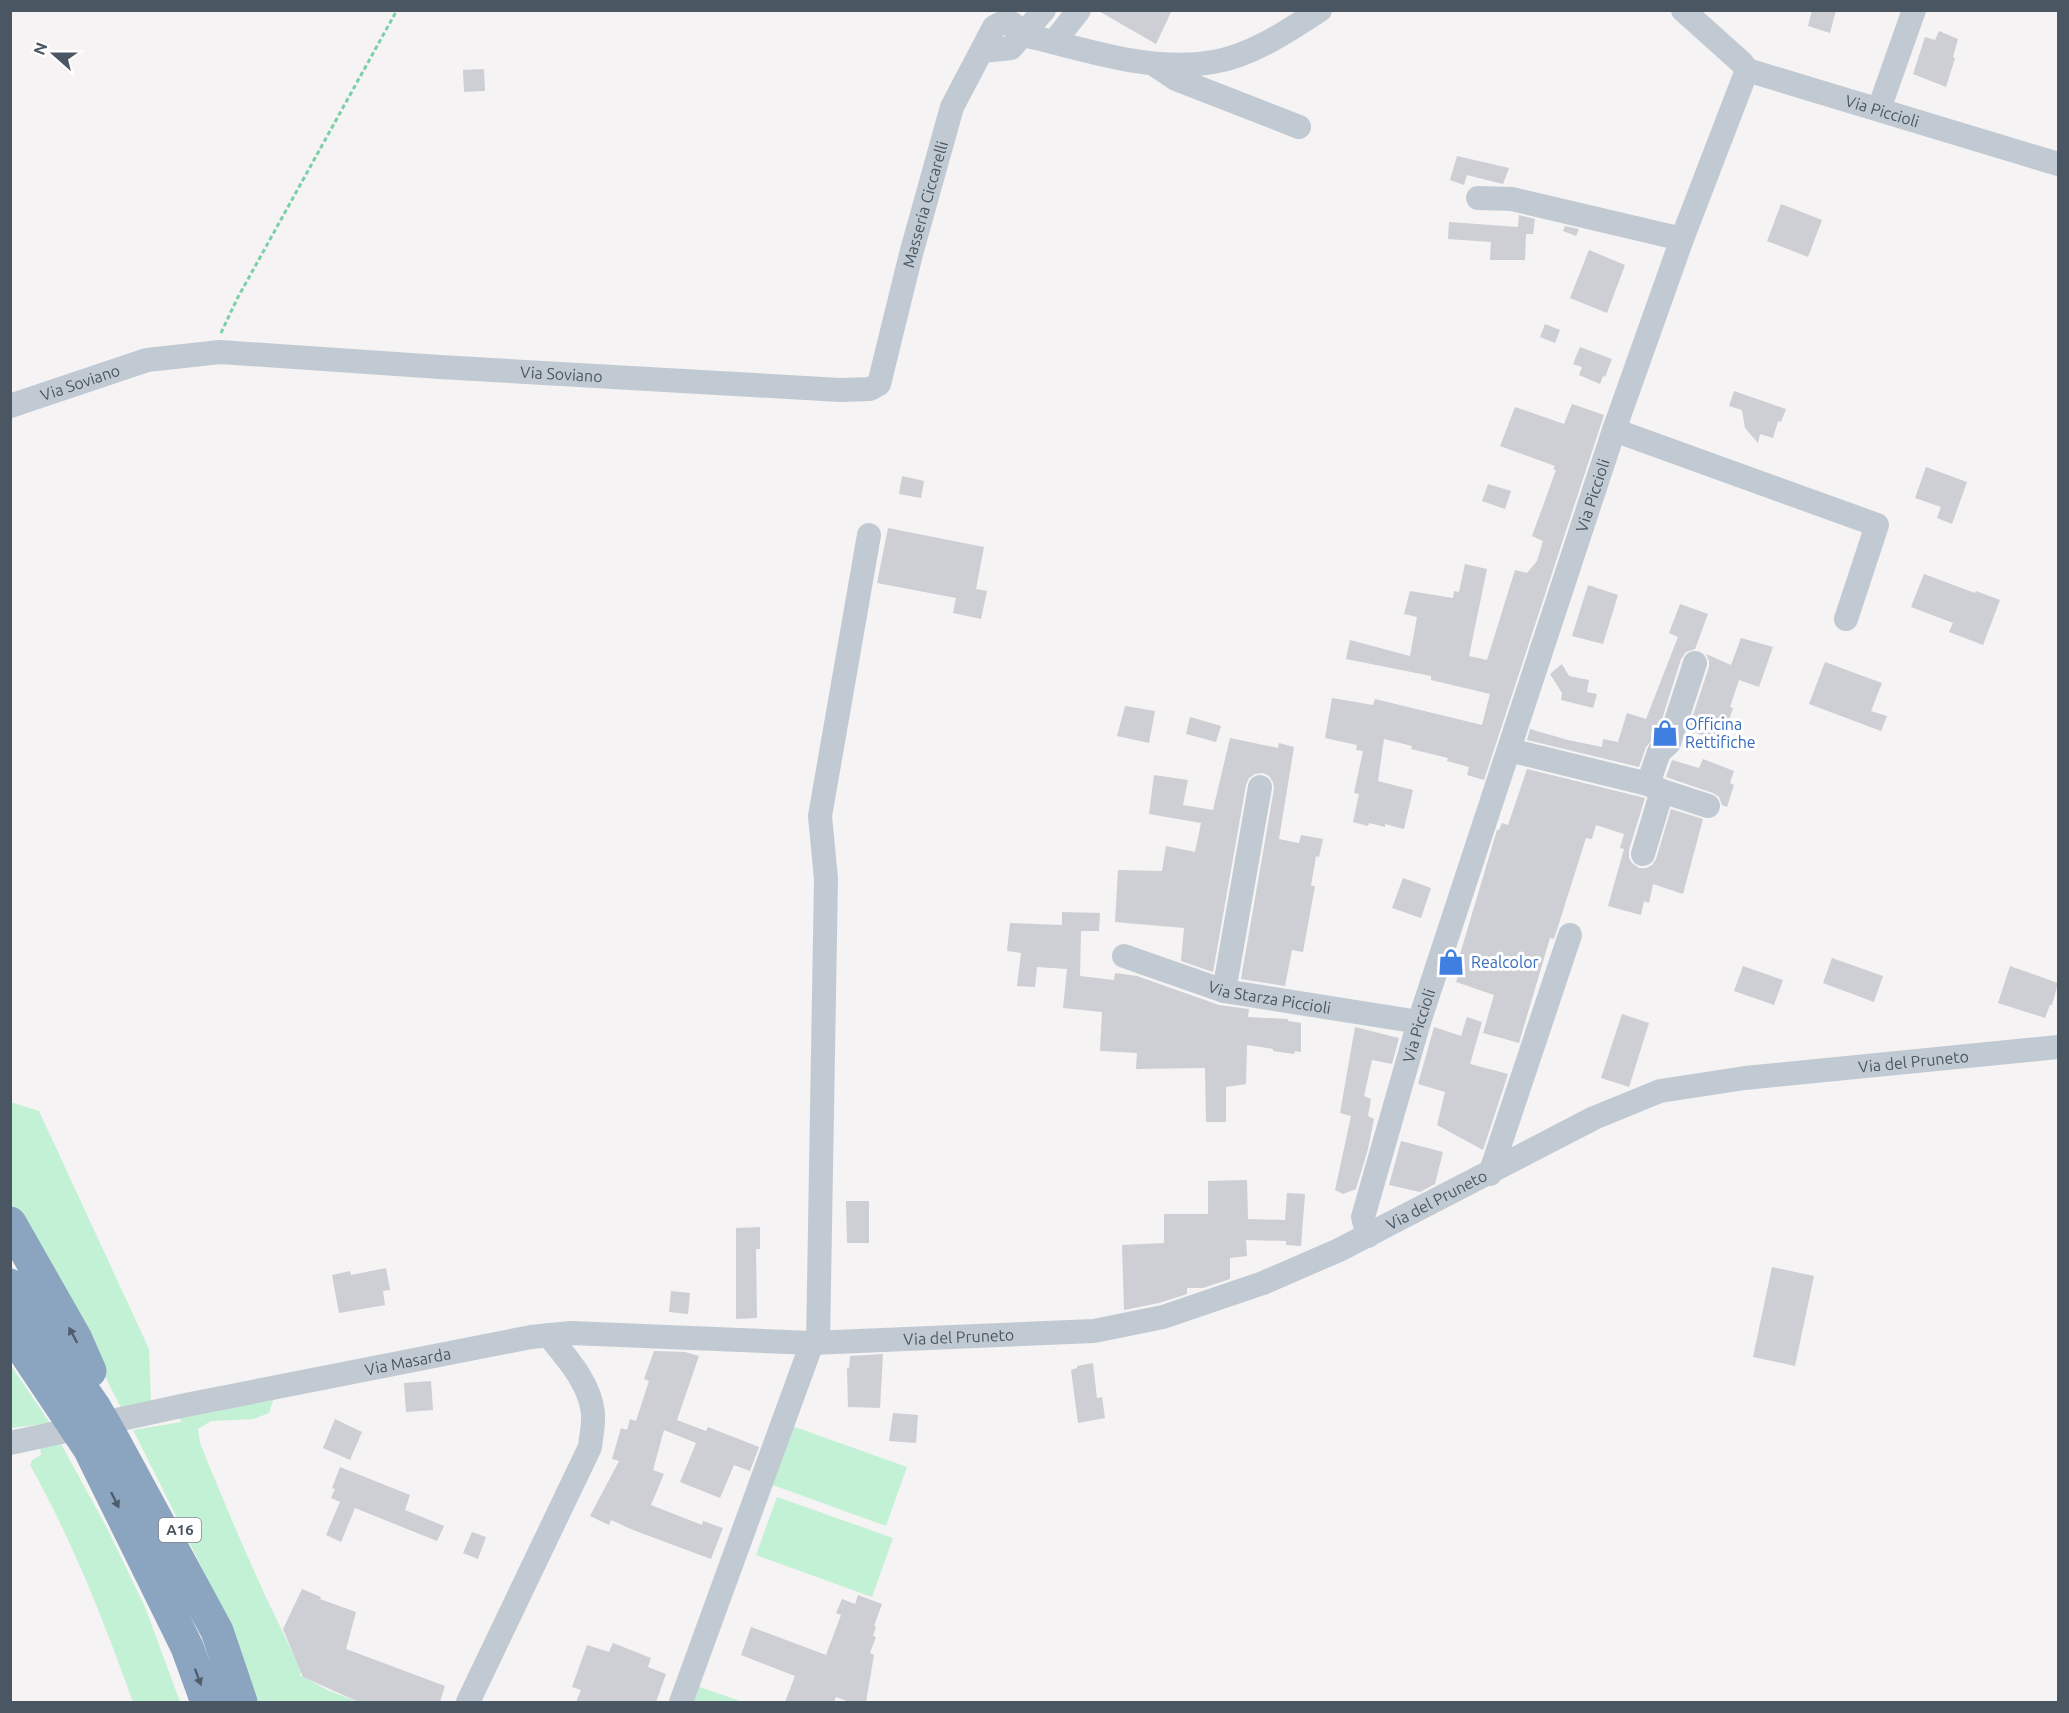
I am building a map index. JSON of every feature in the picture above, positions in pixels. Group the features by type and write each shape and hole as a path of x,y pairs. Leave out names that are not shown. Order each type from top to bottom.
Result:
{"highway":[{"path":"10,1223 21,1274"},
{"path":"10,1232 21,1274"},
{"name":"A16","path":"21,1274 75,1340 89,1410 109,1442 184,1535 241,1702"},
{"path":"10,1330 89,1410"},
{"path":"109,1442 207,1702"}],"street":[{"path":"1024,35 1044,10"},
{"path":"1054,42 1080,10"},
{"name":"Masseria Ciccarelli","path":"884,363 911,254 952,107 994,27 1002,23 1013,24 1024,35 1054,42 1153,63 1189,65 1215,62 1241,54 1291,29 1320,10"},
{"path":"1683,10 1747,70"},
{"path":"1879,109 1914,10"},
{"path":"1153,63 1176,79 1299,127"},
{"name":"Via Piccioli","path":"1368,1236 1363,1216 1419,1022 1614,430 1682,239 1747,70 2058,164"},
{"path":"1478,198 1512,199 1682,239"},
{"name":"Via Soviano","path":"10,406 147,360 220,352 840,390 870,389 879,384 884,363"},
{"path":"1614,430 1877,525 1846,619"},
{"path":"681,1702 815,1343 826,879 820,816 869,535"},
{"path":"1643,854 1659,752 1669,743 1695,663"},
{"path":"1509,750 1655,787 1708,806"},
{"path":"1224,991 1260,787"},
{"path":"1490,1174 1570,934"},
{"name":"Via Starza Piccioli","path":"1124,956 1224,991 1419,1022"},
{"name":"Via del Pruneto","path":"815,1343 1094,1331 1163,1317 1263,1283 1368,1236 1594,1118 1660,1091 1745,1078 2058,1047"},
{"name":"Via Masarda","path":"10,1443 186,1405 531,1337 571,1333 815,1343"},
{"path":"468,1702 590,1447 593,1413 585,1389 570,1362 548,1335"}],"path":[{"path":"220,352 221,331 237,299 397,10"}],"green space":[{"path":"10,1102 39,1111 149,1349 151,1403 122,1410 81,1328 11,1203"},
{"path":"10,1364 50,1423 11,1428"},
{"path":"275,1394 269,1413 253,1419 211,1421 198,1429 200,1443 244,1549 301,1672 300,1675 327,1690 359,1702 251,1702 212,1588 133,1430 181,1422 180,1416"},
{"path":"792,1426 907,1467 886,1526 770,1484"},
{"path":"61,1444 107,1528 145,1607 180,1702 133,1702 86,1581 60,1522 30,1465 32,1460 41,1455 40,1446"},
{"path":"777,1497 893,1538 872,1597 756,1555"},
{"path":"697,1686 743,1702 691,1702"}],"building":[{"path":"1097,10 1172,10 1156,44"},
{"path":"1812,10 1836,10 1830,33 1808,26"},
{"path":"1939,31 1958,39 1946,87 1913,74 1925,37 1935,40"},
{"path":"484,69 485,91 464,92 463,70"},
{"path":"1457,156 1509,168 1503,184 1467,175 1464,185 1450,180"},
{"path":"1781,204 1822,220 1808,257 1767,241"},
{"path":"1519,215 1535,219 1533,234 1526,234 1525,260 1490,260 1491,242 1448,239 1449,222 1518,227"},
{"path":"1565,226 1579,229 1576,236 1563,231"},
{"path":"1589,250 1625,265 1607,313 1570,298"},
{"path":"1545,324 1560,330 1555,343 1540,337"},
{"path":"1580,347 1612,359 1600,384 1579,375 1582,367 1573,364"},
{"path":"1734,391 1786,409 1781,422 1778,421 1773,438 1760,434 1758,443 1745,428 1742,410 1729,406"},
{"path":"1572,404 1604,415 1484,780 1467,775 1469,767 1447,761 1448,758 1411,749 1412,746 1384,739 1378,781 1413,790 1404,829 1385,824 1385,827 1369,823 1368,826 1353,822 1359,794 1354,793 1363,751 1356,750 1357,745 1325,738 1332,698 1373,705 1375,699 1482,725 1490,694 1431,680 1431,676 1346,659 1350,640 1410,656 1417,617 1404,614 1410,591 1453,598 1454,591 1459,592 1465,564 1487,569 1469,656 1487,660 1515,570 1527,573 1537,561 1543,541 1532,536 1556,470 1553,469 1555,466 1500,446 1515,407 1564,424"},
{"path":"1926,467 1967,482 1952,524 1937,518 1941,507 1915,498"},
{"path":"902,476 924,481 921,498 899,494"},
{"path":"1488,484 1511,491 1505,509 1482,501"},
{"path":"888,528 984,547 976,589 987,591 981,619 953,613 956,598 877,583"},
{"path":"1924,574 2000,600 1983,645 1949,632 1953,623 1911,607"},
{"path":"1588,585 1618,595 1603,644 1572,636"},
{"path":"1680,604 1708,614 1695,649 1686,652 1681,659 1657,735 1646,747 1639,767 1527,740 1530,729 1602,747 1603,739 1618,742 1627,713 1646,719 1678,637 1669,633"},
{"path":"1741,638 1773,647 1759,687 1739,680 1722,742 1688,730 1709,667 1706,654 1731,665"},
{"path":"1825,662 1882,683 1871,711 1887,716 1881,731 1809,704"},
{"path":"1562,664 1569,676 1589,680 1587,692 1597,694 1593,708 1561,700 1562,693 1550,674"},
{"path":"1125,706 1155,711 1149,743 1117,736"},
{"path":"1190,717 1221,726 1216,742 1186,734"},
{"path":"1230,738 1278,748 1279,743 1294,747 1279,839 1299,843 1301,835 1323,839 1319,857 1316,856 1311,886 1315,886 1303,952 1292,950 1285,986 1241,979 1274,789 1269,776 1263,773 1249,778 1246,785 1213,972 1181,961 1184,928 1115,922 1118,870 1162,871 1166,846 1195,852 1201,823 1149,814 1154,775 1188,780 1183,805 1213,810"},
{"path":"1703,759 1734,771 1730,783 1734,785 1727,807 1722,805 1719,797 1713,793 1666,777 1672,760 1699,768"},
{"path":"1527,769 1645,798 1629,850 1629,858 1639,868 1652,865 1656,859 1671,809 1703,819 1683,894 1653,884 1649,903 1644,901 1641,915 1608,906 1624,849 1620,848 1624,834 1596,825 1592,839 1586,838 1554,939 1550,938 1519,1043 1483,1033 1494,995 1456,982 1459,974 1455,971 1497,830 1502,823 1508,825"},
{"path":"1403,878 1431,888 1421,918 1392,908"},
{"path":"1062,912 1100,913 1099,931 1081,931 1080,976 1114,980 1115,973 1137,976 1219,1005 1249,1009 1248,1017 1288,1019 1288,1021 1301,1023 1301,1052 1295,1051 1294,1054 1247,1045 1246,1084 1226,1087 1226,1122 1206,1122 1205,1068 1136,1069 1137,1053 1100,1051 1102,1012 1063,1008 1067,969 1037,967 1035,987 1017,986 1021,953 1007,951 1010,923 1062,925"},
{"path":"1832,958 1883,976 1874,1002 1823,983"},
{"path":"1743,966 1783,980 1774,1005 1734,991"},
{"path":"2010,966 2058,983 2052,1005 2045,1018 1998,1003"},
{"path":"1622,1014 1649,1023 1629,1087 1601,1078"},
{"path":"1467,1017 1482,1022 1470,1064 1508,1074 1483,1150 1437,1125 1445,1092 1418,1084 1434,1027 1461,1036"},
{"path":"1355,1027 1399,1038 1392,1064 1372,1060 1364,1096 1371,1099 1368,1116 1374,1119 1368,1149 1356,1189 1343,1194 1335,1190 1351,1116 1340,1113"},
{"path":"1401,1141 1443,1152 1435,1184 1420,1192 1389,1185"},
{"path":"1247,1180 1248,1219 1285,1220 1287,1193 1305,1194 1301,1246 1286,1245 1286,1241 1246,1240 1247,1256 1230,1258 1230,1279 1203,1288 1187,1288 1187,1294 1159,1303 1124,1310 1122,1245 1164,1243 1164,1214 1208,1214 1208,1181"},
{"path":"846,1201 869,1201 869,1243 847,1243"},
{"path":"760,1227 760,1249 756,1249 757,1318 736,1319 736,1228"},
{"path":"1772,1267 1814,1276 1795,1366 1753,1357"},
{"path":"386,1268 390,1290 383,1291 385,1305 339,1313 332,1275 350,1271 351,1275"},
{"path":"671,1291 690,1293 688,1314 669,1312"},
{"path":"654,1351 685,1352 699,1356 677,1420 706,1431 708,1427 759,1447 750,1471 734,1465 720,1498 680,1482 696,1443 664,1430 653,1470 664,1474 651,1505 702,1525 703,1521 723,1528 711,1559 611,1520 609,1525 590,1516 619,1461 612,1459 621,1428 627,1430 630,1419 636,1421 649,1381 644,1379"},
{"path":"883,1354 880,1408 848,1407 847,1368 849,1368 850,1356"},
{"path":"1093,1363 1097,1398 1102,1397 1105,1418 1078,1423 1071,1370 1077,1366"},
{"path":"431,1381 433,1410 406,1412 404,1383"},
{"path":"893,1413 918,1415 916,1443 889,1441"},
{"path":"335,1419 362,1432 350,1460 323,1448"},
{"path":"340,1467 410,1495 405,1510 444,1526 437,1541 355,1508 341,1542 326,1535 340,1502 331,1498 335,1489 332,1488"},
{"path":"472,1532 486,1537 478,1559 463,1553"},
{"path":"302,1589 321,1597 320,1599 356,1612 346,1649 445,1686 440,1702 359,1702 303,1677 283,1629"},
{"path":"858,1595 882,1604 874,1626 876,1627 873,1636 876,1637 870,1653 874,1655 866,1702 850,1702 836,1697 834,1702 785,1702 795,1676 741,1655 751,1627 826,1655 841,1615 836,1613 842,1599 855,1604"},
{"path":"613,1643 651,1658 648,1667 666,1674 656,1702 576,1702 581,1690 572,1687 587,1645 609,1652"}],"place":[{"name":"Officina Rettifiche","path":"1665,733"},
{"name":"Realcolor","path":"1451,962"}]}
